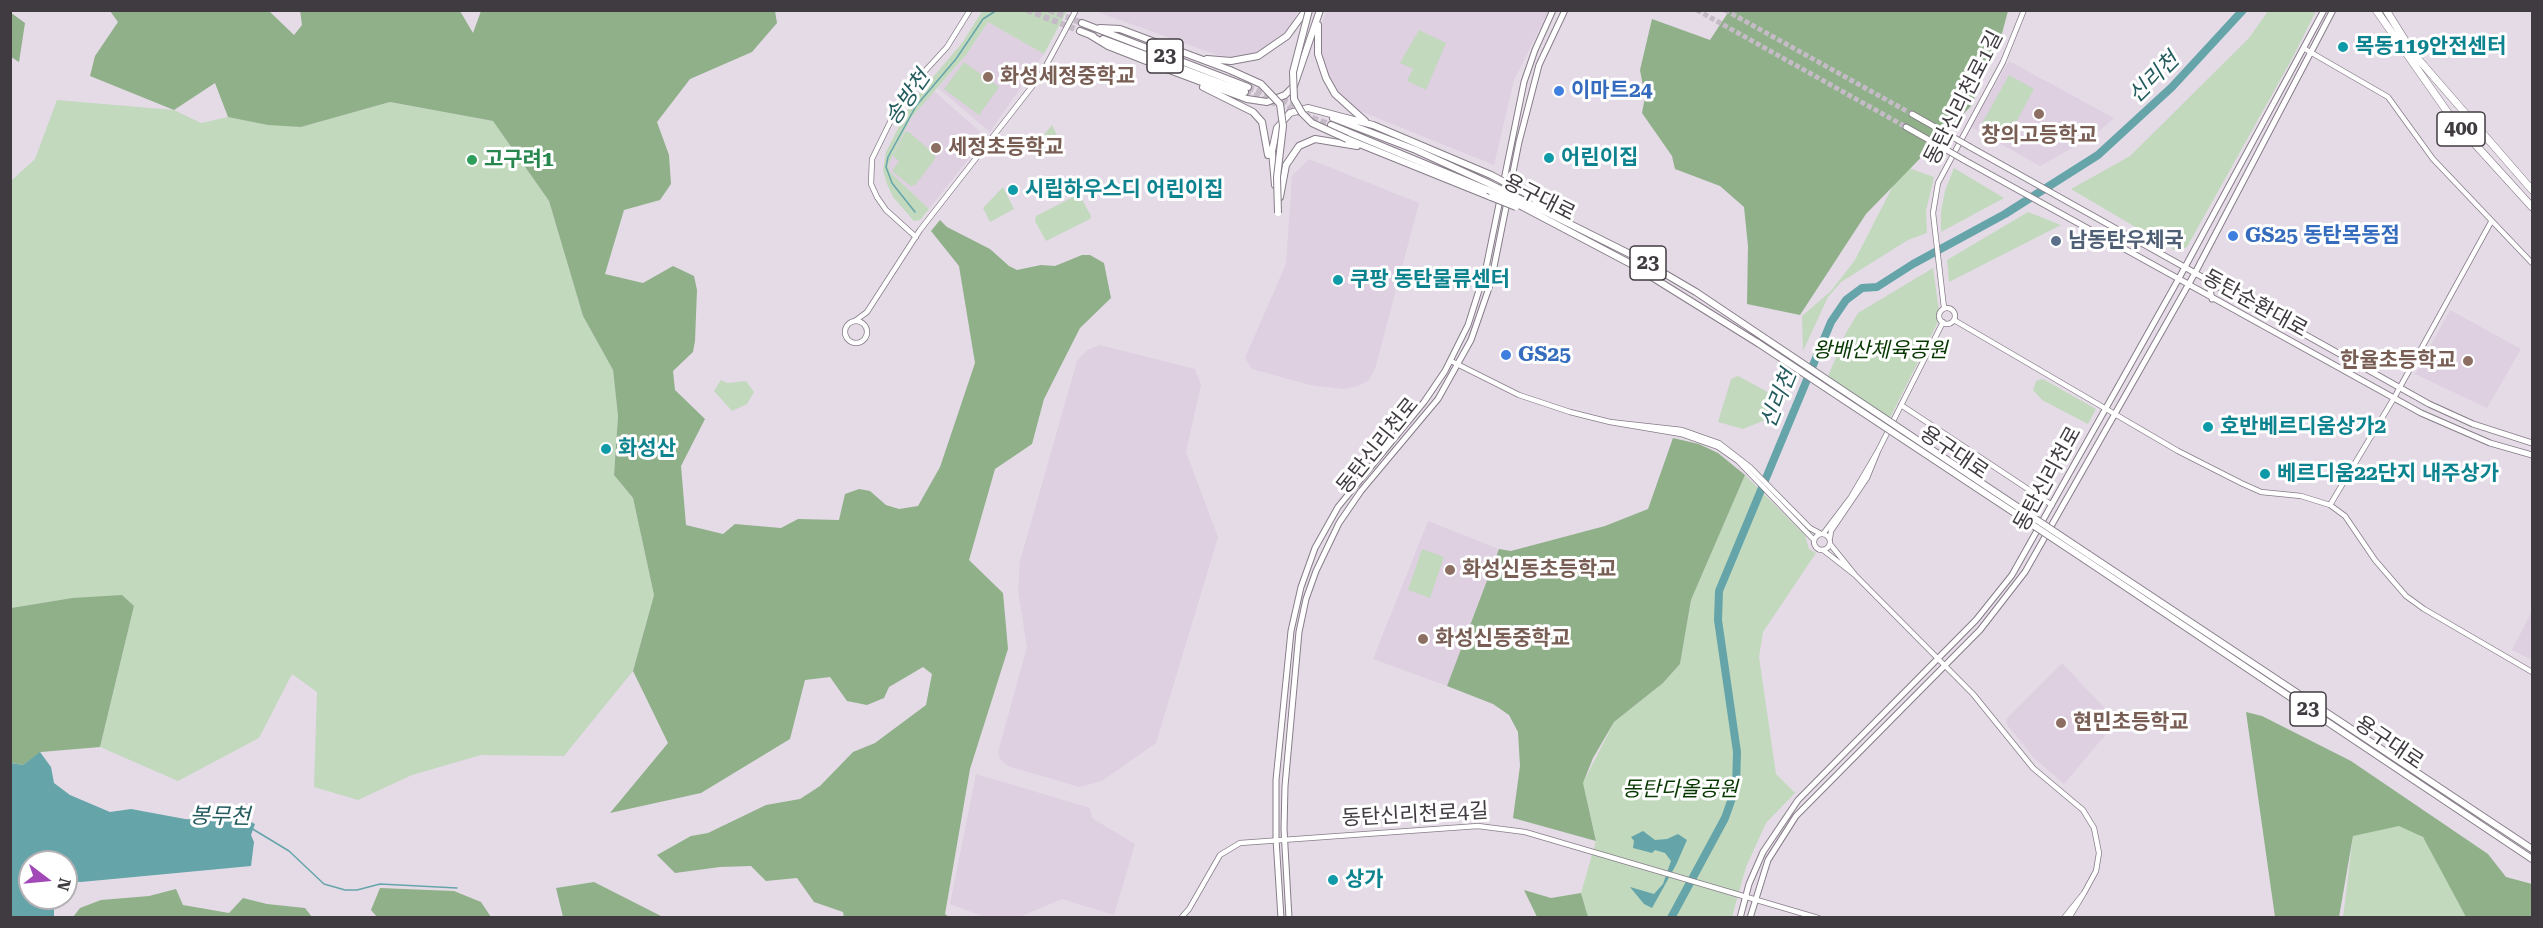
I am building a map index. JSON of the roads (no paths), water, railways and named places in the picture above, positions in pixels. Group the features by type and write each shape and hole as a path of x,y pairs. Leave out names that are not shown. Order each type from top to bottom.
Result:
{"highway":[{"path":"1191,55 1231,61 1258,56 1287,36 1308,10"},
{"path":"1308,10 1293,72 1294,99 1302,113 1312,123 1376,150 1525,203"},
{"path":"1164,69 1247,99 1267,102 1276,99 1289,91 1298,78 1320,10"},
{"path":"1320,10 1317,42 1326,78 1344,103 1373,126"},
{"name":"400","path":"2376,10 2398,45 2453,120 2532,207"},
{"name":"400","path":"2386,10 2405,40 2532,190"},
{"name":"23","path":"1080,31 1246,90 1082,23"},
{"path":"1094,28 1120,29 1230,70 1269,89 1280,104 1283,126 1277,177 1278,213"},
{"path":"1090,35 1108,46 1164,69 1253,112 1262,123 1278,213"},
{"path":"1278,213 1272,151 1277,128 1283,120 1300,109 1316,108 1373,126 1491,175 1525,203"},
{"name":"용구대로","path":"1332,121 1416,150 1488,190 1551,212 1696,291 1760,340"},
{"path":"1278,213 1284,172 1290,156 1299,146 1315,139 1325,139 1376,150"},
{"name":"용구대로","path":"1525,203 1547,219 1631,264 1760,340 2532,849"},
{"name":"용구대로","path":"2086,556 2532,859"}],"main road":[{"name":"동탄신리천로","path":"1281,918 1276,839 1276,780 1288,649 1294,613 1305,574 1320,537 1341,502 1424,402 1451,361 1471,318 1484,278 1529,66 1553,10"},
{"name":"동탄신리천로","path":"1289,918 1285,839 1286,777 1299,632 1316,571 1329,541 1350,506 1421,420 1458,365 1478,325 1491,282 1522,130 1539,65 1565,10"},
{"name":"동탄신리천로","path":"1740,918 1745,896 1762,852 1798,800 1999,593 2052,505 2163,308 2305,49 2324,10"},
{"name":"동탄신리천로","path":"1750,918 1754,899 1768,860 1796,816 1991,617 2015,587 2195,273 2313,53 2333,10"},
{"path":"2319,22 2320,29 2326,27"},
{"path":"2291,73 2298,72 2299,79"},
{"name":"동탄순환대로","path":"1912,114 2400,387 2467,422 2532,443"},
{"name":"동탄순환대로","path":"1906,127 2212,299 2394,398 2456,430 2532,455"},
{"path":"1514,129 1522,130"},
{"path":"2202,236 2205,243 2212,241"},
{"path":"2152,265 2161,262 2160,253"},
{"path":"2212,299 2210,290 2221,287"},
{"path":"2163,308 2170,305 2172,313"}],"street":[{"path":"916,237 886,210 877,197 871,184 872,159 899,104 947,47 970,10"},
{"path":"867,312 866,338 860,342 850,341 845,331 848,324 867,312 916,237 1041,75 1076,10"},
{"name":"동탄신리천로1길","path":"1878,451 1942,322 1940,314 1944,308 1933,213 1938,183 2003,62 2024,10"},
{"path":"2305,49 2388,97 2433,159 2532,263"},
{"path":"2330,505 2394,398 2491,222"},
{"path":"1944,308 1953,311 1954,320"},
{"path":"1954,320 2178,451 2261,492 2301,496 2330,505 2345,516 2375,560 2406,596 2424,609 2532,672"},
{"path":"1942,322 1947,324 1954,320"},
{"path":"855,321 862,322 868,331"},
{"path":"1451,361 1519,395 1570,412 1701,439 1728,454 1749,470 1800,521 1814,540 1815,547 1823,550 1855,575 1945,665 1996,721 2033,768 2075,802 2089,819 2099,854 2096,871 2069,918"},
{"path":"1901,405 2052,505"},
{"path":"1814,540 1822,534 1846,504 1878,451"},
{"path":"1823,550 1830,541 1831,531 1867,478 1878,451"},
{"path":"1800,521 1830,541 1855,575"},
{"name":"동탄신리천로4길","path":"1181,918 1194,901 1214,862 1228,848 1250,841 1478,826 1525,832 1818,918"},
{"path":"2064,918 2084,893"}],"water":[{"path":"40,752 51,767 54,783 70,795 110,812 131,809 185,819 218,821 238,816 255,824 251,835 254,842 251,866 78,882 78,850 18,850 18,910 54,910 54,917 11,917 11,763 23,765"},
{"path":"1643,831 1655,840 1667,839 1678,834 1687,840 1652,908 1644,904 1630,887 1654,894 1663,884 1671,861 1665,853 1655,850 1652,853 1633,848 1634,841 1631,837"}],"waterway":[{"name":"송방천","path":"915,212 892,183 886,167 888,157 916,106 956,59 983,19 997,10"},
{"name":"신리천","path":"1671,918 1725,818 1736,787 1737,752 1718,620 1719,591 1831,322 1846,300 1862,288 1877,287 1913,264 2005,214 2098,155 2172,87 2243,10"},
{"name":"봉무천","path":"251,828 289,851 324,884 345,890 357,890 380,884 457,888"}],"tunnel":[{"path":"1027,10 1080,31"},
{"path":"1049,10 1082,23"},
{"path":"1697,10 1906,127"},
{"path":"1725,10 1912,114"},
{"path":"1248,87 1299,106"},
{"path":"1245,92 1331,125"}],"place":[{"name":"목동119안전센터","path":"2343,47"},
{"name":"화성세정중학교","path":"988,77"},
{"name":"이마트24","path":"1559,91"},
{"name":"창의고등학교","path":"2039,114"},
{"name":"세정초등학교","path":"936,148"},
{"name":"어린이집","path":"1549,158"},
{"name":"고구려1","path":"472,160"},
{"name":"시립하우스디 어린이집","path":"1013,190"},
{"name":"GS25 동탄목동점","path":"2233,236"},
{"name":"남동탄우체국","path":"2056,241"},
{"name":"쿠팡 동탄물류센터","path":"1338,280"},
{"name":"GS25","path":"1506,355"},
{"name":"한율초등학교","path":"2468,361"},
{"name":"호반베르디움상가2","path":"2208,427"},
{"name":"화성산","path":"606,449"},
{"name":"베르디움22단지 내주상가","path":"2265,474"},
{"name":"화성신동초등학교","path":"1450,570"},
{"name":"화성신동중학교","path":"1423,639"},
{"name":"현민초등학교","path":"2061,723"},
{"name":"상가","path":"1333,880"}],"park label":[{"name":"왕배산체육공원","path":"1880,351"},
{"name":"동탄다올공원","path":"1680,790"}]}
